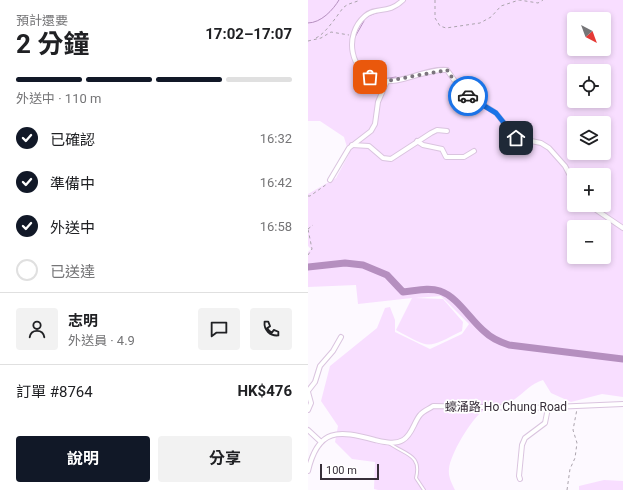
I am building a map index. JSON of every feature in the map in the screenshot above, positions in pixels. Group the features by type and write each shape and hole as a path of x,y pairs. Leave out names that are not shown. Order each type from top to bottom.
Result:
{"street":[{"path":"403,0 385,11 375,11 365,16 353,36 352,44 354,59 361,70 370,77 387,81 447,70 462,91 496,113 516,138 541,143 549,148 567,170"},
{"path":"330,180 352,145 371,131 375,124 378,102 387,81"},
{"path":"352,145 369,146 383,158 391,159 417,141 437,130 447,130"},
{"path":"417,141 423,145 442,149 446,157 464,157 474,151"},
{"path":"599,212 623,228"},
{"path":"308,410 312,403 308,391 315,382 320,366 333,351 341,337"},
{"name":"蠔涌路 Ho Chung Road","path":"321,442 338,433 388,442 403,440 410,433 421,413 433,406 548,408 623,404"},
{"path":"520,480 519,476 522,445 528,434 545,423 548,408"},
{"path":"308,430 321,442 310,462 308,471"}],"lane":[{"path":"388,442 401,452 411,454 415,459 418,469 416,478 424,490"}],"path":[{"path":"316,38 334,22 344,8 351,2 360,0"},
{"path":"435,0 435,18 440,26 446,28 480,23 491,17 501,6 519,0 538,3 543,0"},
{"path":"308,41 321,38 331,32 353,36"},
{"path":"308,196 326,186 330,180"},
{"path":"308,255 312,250 308,229 313,225"},
{"path":"567,490 570,469 575,458 577,443 573,430 578,407"}],"shaded area":[{"path":"308,0 623,0 623,397 602,394 571,402 551,393 543,380 531,386 511,401 483,411 473,421 457,447 450,463 449,475 455,490 374,489 375,462 352,459 335,442 338,426 321,401 330,366 377,328 385,308 390,307 395,320 395,332 430,349 462,334 469,324 441,296 415,298 443,299 463,322 462,331 435,344 423,343 416,341 396,330 412,298 358,304 356,285 308,287 308,252 311,249 308,246 308,194 336,178 349,154 344,137 320,121 308,121"},
{"path":"604,480 623,481 623,490 579,490 579,486"}],"waterway":[{"path":"308,23 322,18 330,12 339,0"},
{"path":"367,17 372,14 396,8 405,0"},
{"path":"355,37 364,21"},
{"path":"383,79 396,77"},
{"path":"308,267 345,263 363,265 387,275 403,292 426,289 440,291 453,298 479,327 496,340 509,345 623,359"}],"way so far":[{"path":"370,77 377,80 387,81 442,69 447,70 459,88 468,96"}],"route":[{"path":"468,96 484,104 496,113 508,126 516,138"}]}
